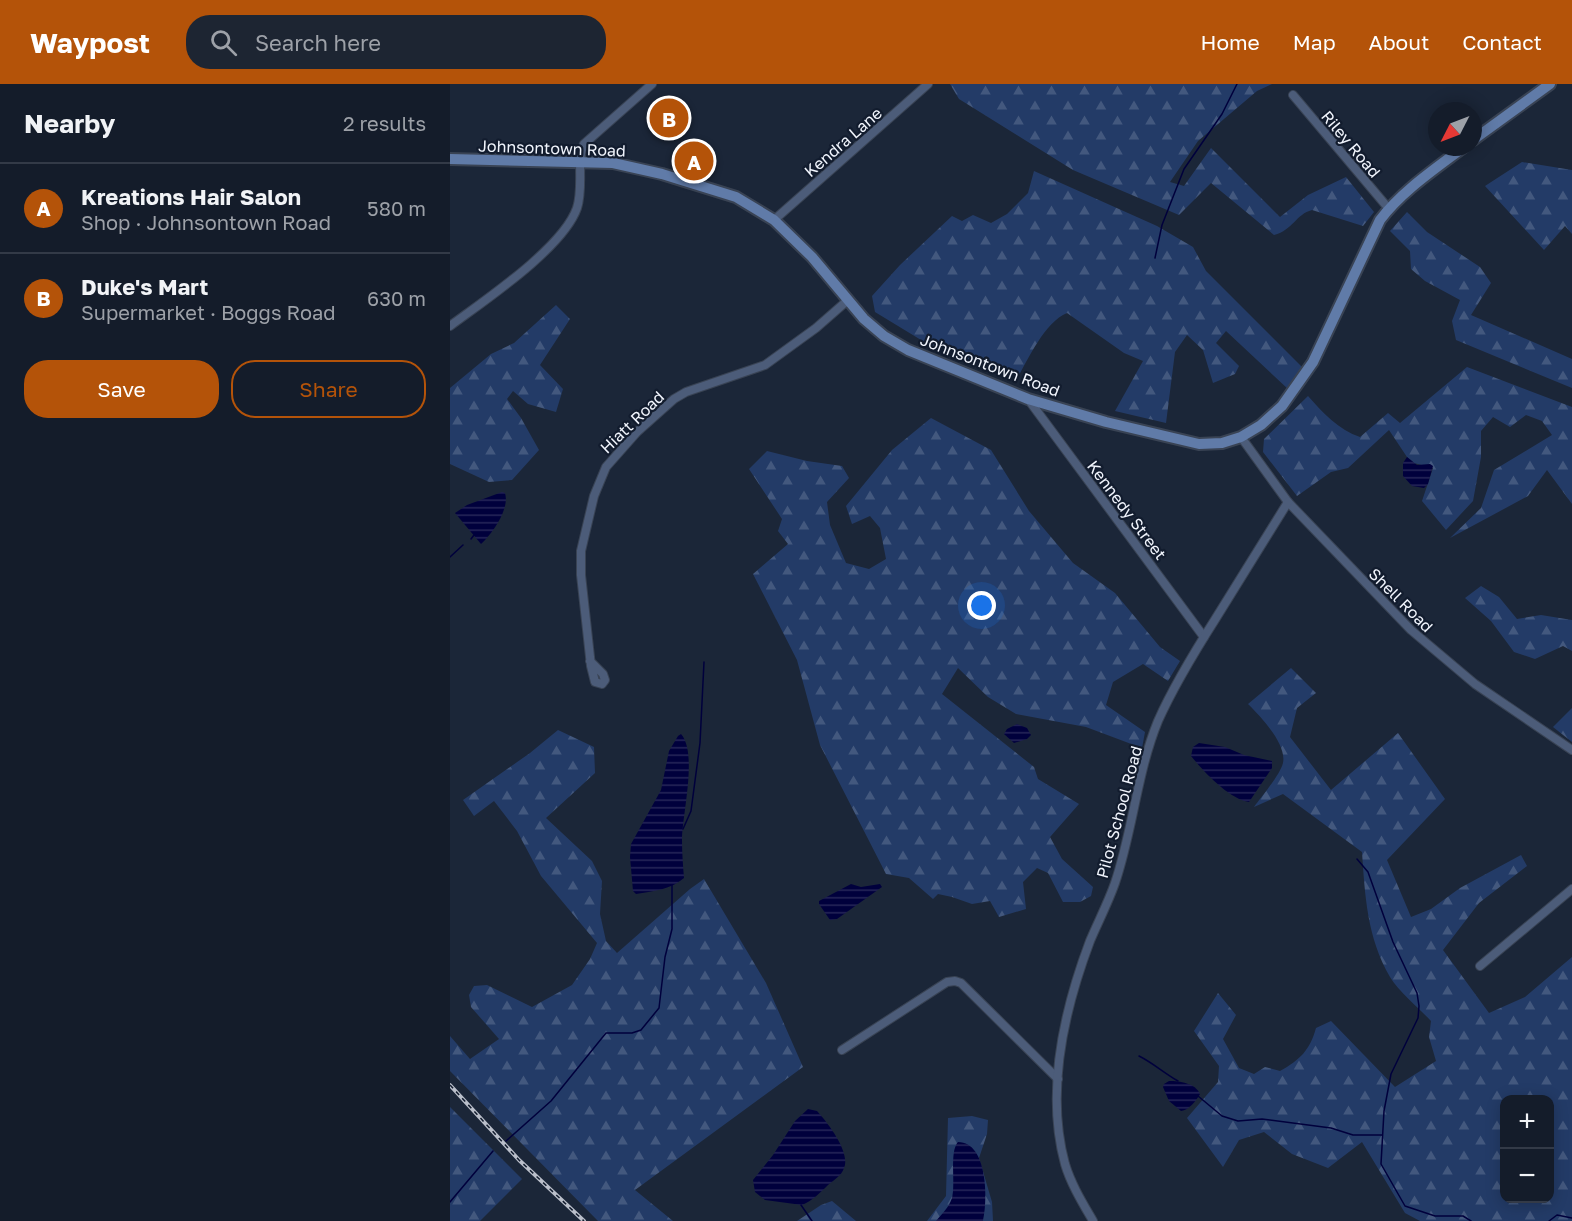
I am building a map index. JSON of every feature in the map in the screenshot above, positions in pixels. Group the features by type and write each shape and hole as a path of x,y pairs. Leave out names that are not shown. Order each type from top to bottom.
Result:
{"street":[{"path":"450,326 521,271 552,244 566,228 574,215 581,194 582,161 580,154 584,144 652,84"},
{"name":"Kendra Lane","path":"774,219 928,84"},
{"path":"1482,133 1550,84"},
{"name":"Riley Road","path":"1293,95 1389,209"},
{"name":"Johnsontown Road","path":"450,159 613,163 696,183 742,200 774,219 812,257 874,328 908,350 1028,399 1106,422 1199,444 1222,443 1241,437 1268,419 1282,406 1298,386 1326,337 1374,231 1389,209 1452,156"},
{"name":"Hiatt Road","path":"590,661 580,574 581,550 594,496 600,478 610,461 674,399 687,392 765,365 816,328 848,300"},
{"name":"Kennedy Street","path":"1028,399 1204,637"},
{"name":"Shell Road","path":"1241,437 1288,502 1411,630 1475,684 1572,750"},
{"name":"Pilot School Road","path":"1093,1221 1075,1190 1065,1163 1060,1133 1058,1079 1069,1010 1091,940 1115,885 1152,741 1172,693 1288,502"},
{"path":"1480,966 1572,889"},
{"path":"842,1050 947,982 955,981 961,983 1058,1079"}],"green space":[{"path":"950,84 1272,84 1257,91 1198,141 1170,182 1184,186 1211,148 1280,217 1308,195 1346,177 1374,212 1363,226 1312,210 1302,215 1286,230 1274,235 1211,183 1179,215 1073,170 959,99"},
{"path":"1522,162 1572,170 1572,234 1565,226 1544,250 1485,186"},
{"path":"1034,171 1157,226 1193,247 1206,271 1302,367 1288,389 1226,331 1216,343 1239,366 1235,374 1213,383 1203,350 1187,335 1175,352 1166,423 1115,411 1143,361 1124,353 1067,313 1051,324 1044,333 1017,379 926,343 875,312 872,296 900,265 952,216 962,221 973,215 991,223 1007,214 1028,193"},
{"path":"1407,212 1427,232 1480,267 1491,283 1471,315 1572,359 1572,388 1456,340 1452,321 1460,300 1425,281 1411,269 1410,251 1390,231"},
{"path":"556,305 570,319 540,365 563,389 556,412 528,404 513,391 507,399 539,450 512,480 489,482 450,464 450,388 491,354 514,343"},
{"path":"1467,367 1572,407 1572,504 1547,470 1528,496 1450,538 1481,508 1494,470 1552,435 1542,421 1526,415 1510,427 1493,417 1481,431 1481,457 1473,501 1446,530 1422,501 1433,468 1414,463 1407,457 1389,430 1348,468 1331,472 1297,496 1263,452 1264,439 1308,396 1338,425 1360,437 1388,413 1400,423"},
{"path":"931,418 991,450 1029,511 1073,563 1115,593 1160,647 1180,661 1168,681 1143,664 1113,682 1106,705 1145,732 1142,748 1086,727 1016,714 988,697 958,668 942,694 1034,767 1038,779 1079,804 1050,837 1062,859 1093,887 1091,896 1080,902 1063,902 1048,873 1037,868 1023,882 1026,909 999,917 990,901 972,904 938,894 933,899 909,878 886,874 820,745 797,660 753,574 788,544 778,531 782,519 749,469 767,451 807,461 842,466 849,478 827,502 830,525 846,563 869,569 886,559 880,528 870,516 852,524 846,506 892,450"},
{"path":"1481,586 1499,597 1517,619 1541,615 1572,620 1572,651 1563,646 1535,659 1514,652 1491,621 1465,598"},
{"path":"1291,668 1316,693 1297,708 1290,737 1331,790 1398,733 1445,799 1387,860 1411,917 1431,909 1460,888 1521,855 1527,866 1479,903 1443,950 1489,1013 1525,997 1572,957 1572,1221 1420,1221 1405,1213 1362,1142 1328,1168 1292,1154 1264,1132 1239,1140 1223,1167 1187,1118 1218,1082 1219,1066 1194,1031 1218,993 1236,1015 1223,1039 1239,1068 1254,1074 1265,1067 1280,1071 1293,1063 1311,1042 1316,1028 1331,1021 1395,1087 1436,1061 1429,1037 1431,1021 1394,983 1376,947 1368,916 1362,852 1283,794 1254,807 1283,763 1277,739 1248,704"},
{"path":"1572,708 1572,742 1553,727"},
{"path":"558,730 594,747 595,773 546,818 592,861 602,881 600,914 606,941 617,953 704,879 766,983 803,1067 635,1190 673,1221 598,1221 450,1071 450,1036 470,1059 499,1039 471,1007 469,995 474,986 487,985 532,1007 572,985 590,959 597,943 541,876 517,831 494,801 474,816 463,800 530,753"},
{"path":"450,1107 522,1179 480,1221 450,1221"},
{"path":"972,1116 988,1120 987,1134 979,1158 992,1202 993,1221 927,1221 946,1196 948,1118"},
{"path":"832,1201 856,1221 797,1221 821,1205"}],"shaded area":[{"path":"1407,457 1417,465 1430,464 1433,466 1428,484 1424,488 1412,486 1403,476 1403,463"},
{"path":"502,492 505,493 506,499 503,514 495,528 481,544 455,513 467,505"},
{"path":"1017,724 1027,728 1031,735 1027,739 1014,743 1004,734 1007,729"},
{"path":"681,734 686,743 689,769 682,840 684,878 667,888 636,894 633,891 631,844 661,790 669,751"},
{"path":"1199,743 1225,747 1244,755 1272,761 1272,768 1249,802 1225,790 1196,762 1191,756 1193,747"},
{"path":"851,884 861,887 880,884 882,887 837,919 830,920 819,901"},
{"path":"1169,1081 1191,1085 1200,1094 1189,1107 1181,1111 1169,1101 1163,1087"},
{"path":"808,1109 817,1111 837,1138 844,1154 843,1171 816,1196 802,1205 765,1200 755,1192 753,1180 795,1121"},
{"path":"958,1142 968,1145 975,1152 984,1174 985,1212 983,1221 936,1221 952,1198 953,1160"}],"waterway":[{"path":"1155,258 1162,225 1184,169 1222,114 1237,84"},
{"path":"471,539 474,535"},
{"path":"450,557 463,545"},
{"path":"683,829 691,811 700,743 704,662"},
{"path":"1357,859 1368,872 1393,942 1417,993 1419,1006 1418,1018 1391,1074 1384,1111 1381,1164 1405,1206 1435,1216 1463,1216 1471,1221"},
{"path":"506,1141 551,1101 606,1033 632,1033 641,1030 659,1008 665,957 672,929 672,885"},
{"path":"1139,1056 1178,1081"},
{"path":"1198,1096 1222,1116 1238,1121 1262,1119 1331,1128 1353,1135 1382,1135"},
{"path":"450,1202 493,1151"},
{"path":"801,1205 812,1221"},
{"path":"1549,1221 1557,1215 1572,1218"}],"railway":[{"path":"450,1085 519,1160 584,1221"}],"place":[{"name":"Duke's Mart","path":"669,118"},
{"name":"Kreations Hair Salon","path":"694,161"}]}
